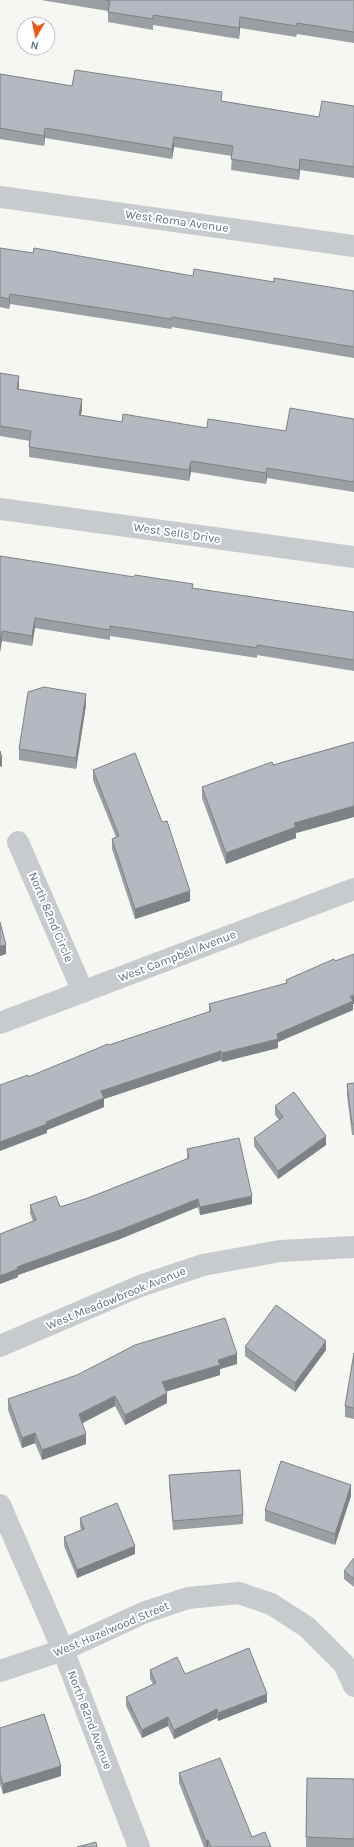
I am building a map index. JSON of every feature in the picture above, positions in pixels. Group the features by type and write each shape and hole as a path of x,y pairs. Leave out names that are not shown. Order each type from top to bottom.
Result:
{"street":[{"name":"West Roma Avenue","path":"0,197 354,246"},
{"name":"West Sells Drive","path":"0,509 354,557"},
{"name":"North 82nd Circle","path":"18,842 83,992"},
{"name":"West Campbell Avenue","path":"0,1023 354,889"},
{"name":"West Meadowbrook Avenue","path":"0,1346 140,1286 203,1264 280,1252 354,1247"},
{"name":"North 82nd Avenue","path":"0,1506 63,1650 139,1847"},
{"name":"West Hazelwood Street","path":"0,1671 63,1650 143,1613 188,1598 239,1593 271,1604 307,1627 344,1664 354,1686"}],"building":[{"path":"106,0 354,0 354,32 297,23 296,26 240,17 239,28 153,15 153,19 108,12 110,1"},
{"path":"75,70 222,92 221,101 319,117 322,101 354,106 354,167 300,159 299,170 231,159 233,146 174,137 172,149 45,128 44,136 0,128 0,74 72,86"},
{"path":"0,248 33,253 34,248 193,276 194,269 274,282 274,278 354,291 354,347 172,317 171,319 10,294 9,299 0,297"},
{"path":"0,373 19,376 17,389 82,399 79,415 122,422 123,414 207,428 208,419 286,431 290,408 354,419 354,482 267,468 266,473 191,461 189,470 29,447 31,431 0,426"},
{"path":"0,556 134,577 135,575 193,584 192,588 354,612 354,660 257,645 257,648 110,626 110,630 35,618 32,636 2,631 0,642"},
{"path":"44,687 86,694 76,758 19,749 28,692"},
{"path":"354,742 354,806 294,823 296,827 226,853 202,787 272,762 273,765"},
{"path":"135,753 162,822 167,821 190,891 135,909 112,839 119,836 93,770"},
{"path":"0,922 6,945 0,946"},
{"path":"354,954 354,995 350,996 353,1001 277,1034 278,1039 222,1053 221,1051 101,1091 104,1098 46,1122 47,1124 0,1142 0,1085 28,1075 28,1077 108,1044 109,1045 211,1011 209,1004 287,983 286,980 334,959 335,961"},
{"path":"354,1083 354,1124 352,1124 347,1084"},
{"path":"294,1092 326,1136 278,1171 254,1138 283,1117 275,1106"},
{"path":"239,1138 252,1196 200,1207 198,1199 120,1230 17,1267 18,1269 0,1276 0,1234 36,1220 30,1205 56,1196 60,1207 88,1198 189,1158 187,1149"},
{"path":"276,1305 326,1341 295,1383 245,1347"},
{"path":"225,1318 237,1354 218,1360 220,1365 162,1382 167,1393 125,1415 115,1396 79,1414 86,1434 42,1450 35,1433 22,1438 8,1399 77,1375 135,1345"},
{"path":"354,1353 354,1408 345,1406"},
{"path":"281,1461 351,1485 335,1534 265,1510"},
{"path":"240,1470 243,1515 173,1521 169,1475"},
{"path":"117,1503 135,1546 77,1570 64,1537 84,1529 80,1518"},
{"path":"354,1558 354,1579 344,1571"},
{"path":"249,1648 267,1694 218,1713 217,1709 174,1730 168,1717 142,1730 126,1697 156,1683 150,1670 177,1657 185,1674"},
{"path":"44,1714 61,1766 3,1784 0,1774 0,1728"},
{"path":"220,1758 252,1837 265,1832 271,1847 211,1847 208,1840 206,1841 179,1773"},
{"path":"307,1778 354,1779 354,1839 306,1837"},
{"path":"96,1842 97,1847 77,1847"}]}
